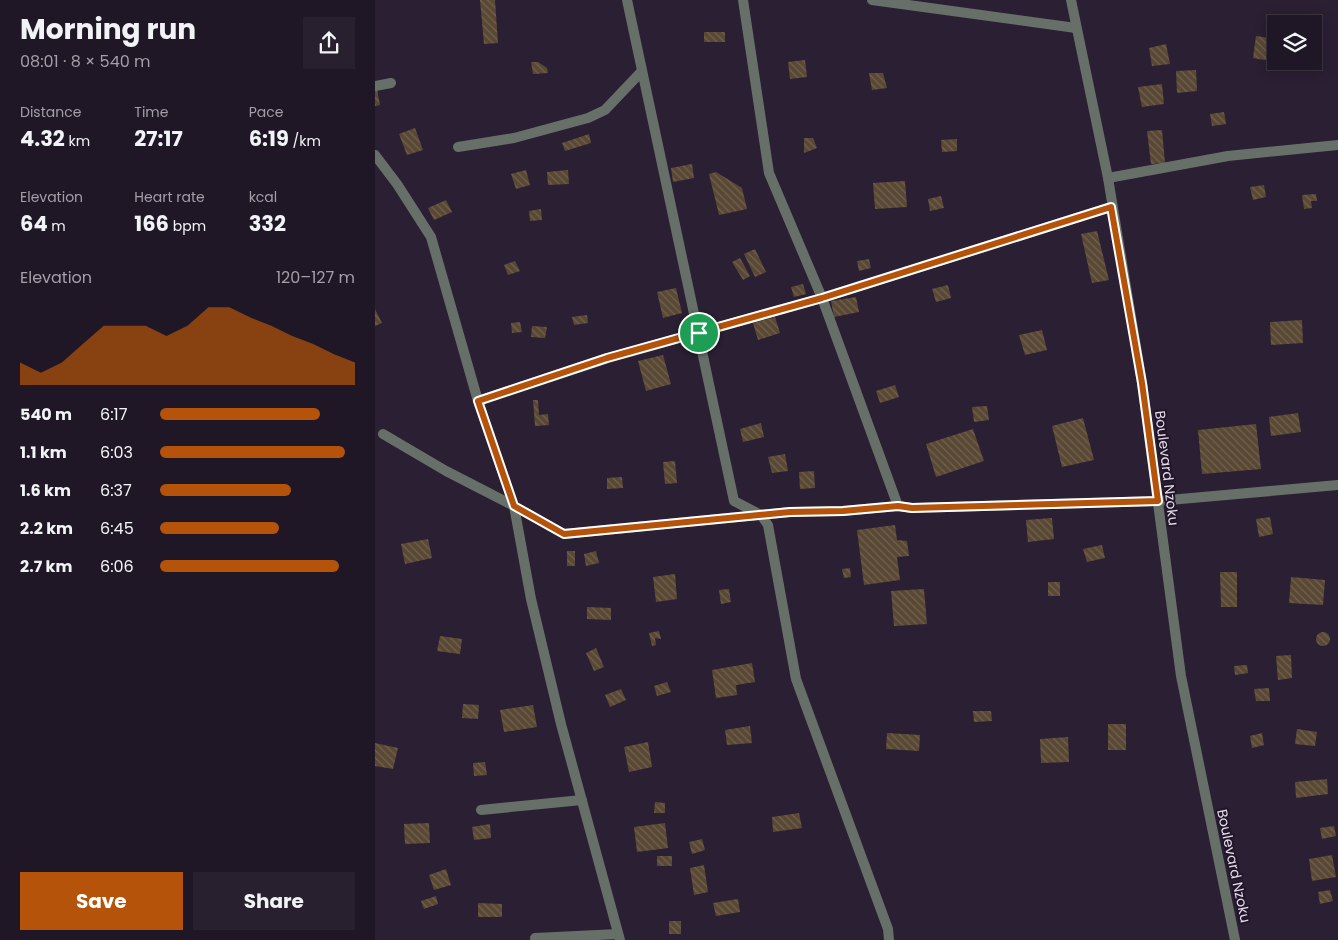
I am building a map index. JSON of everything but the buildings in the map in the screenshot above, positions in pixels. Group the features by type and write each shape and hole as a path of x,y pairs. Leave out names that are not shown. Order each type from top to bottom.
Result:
{"street":[{"path":"627,0 734,501 761,515 768,525 796,679 857,845 889,940"},
{"path":"743,0 769,173 822,298 898,506"},
{"path":"872,0 1076,28"},
{"name":"Boulevard Nzoku","path":"1071,0 1108,178 1111,207 1142,383 1181,676 1235,940"},
{"path":"458,147 514,138 588,118 605,110 642,71"},
{"path":"375,86 391,83"},
{"path":"1108,178 1228,156 1338,145"},
{"path":"375,155 397,184 431,237 478,401 514,506 531,599 619,937 535,938"},
{"path":"478,401 607,358 822,298 1111,207"},
{"path":"383,434 564,534 761,515 898,506 912,508 1158,501 1338,485"},
{"path":"481,810 582,800"}],"route":[{"path":"1111,207 1142,383 1158,501 912,508 898,506 843,511 790,512 564,534 514,506 478,401 607,358 699,333 822,298 1111,207"}]}
